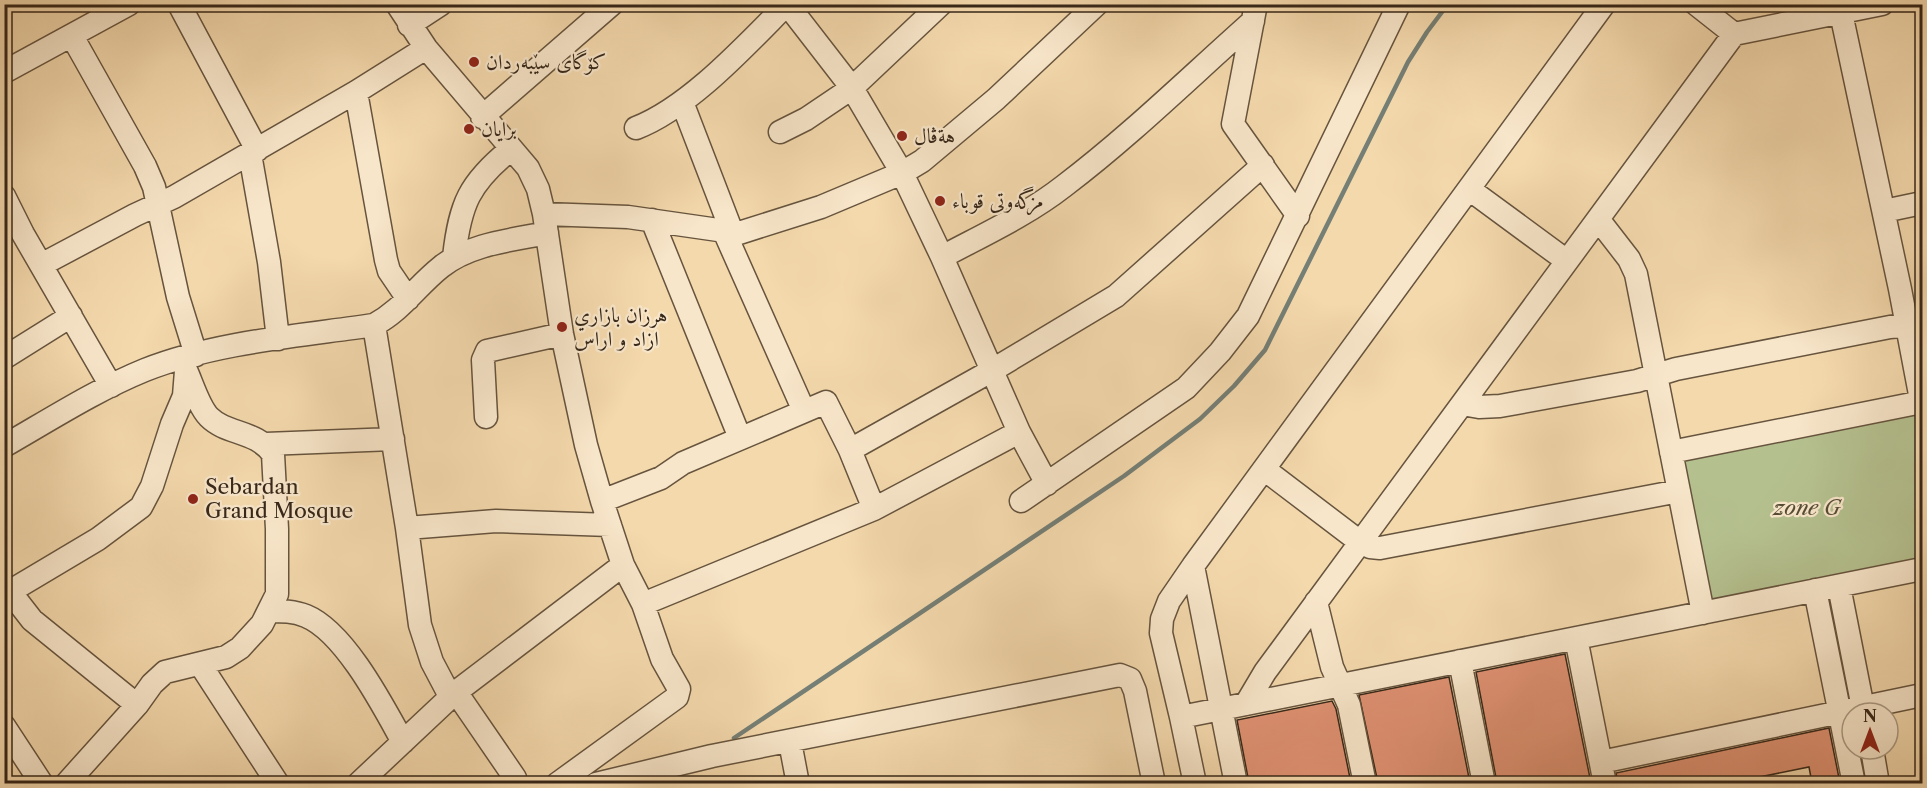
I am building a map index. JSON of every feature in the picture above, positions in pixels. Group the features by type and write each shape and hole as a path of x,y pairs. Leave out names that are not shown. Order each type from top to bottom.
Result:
{"street":[{"path":"4,72 129,4"},
{"path":"178,4 254,152 278,339"},
{"path":"397,4 426,48 482,117 528,168 538,189 562,334 586,446 623,565 643,604 662,659 679,689 677,697 557,783"},
{"path":"409,25 441,4"},
{"path":"482,117 612,4"},
{"path":"780,132 806,119 852,88 941,4"},
{"path":"4,446 111,386 147,369 189,361 227,346 374,325 391,315 441,266 454,257 545,224 628,216 740,233 821,207 902,173 922,161 978,114 1097,4"},
{"path":"1021,501 1185,388 1220,352 1248,316 1399,4"},
{"path":"1195,783 1161,633 1162,619 1169,601 1604,4"},
{"path":"1696,4 1734,34"},
{"path":"1246,704 1264,672 1734,34 1882,4"},
{"path":"636,128 648,124 682,102 732,59 787,5 852,88 902,173 942,257 1019,432 1047,484"},
{"path":"942,257 1019,216 1063,187 1103,154 1254,13"},
{"path":"1254,13 1233,124 1298,216"},
{"path":"1671,452 1922,404 1915,325 1884,211 1841,13"},
{"path":"72,36 145,166 154,187 197,396 209,417 266,444 393,439"},
{"path":"41,265 135,214 159,205 254,152 356,93 426,48"},
{"path":"356,93 386,260 389,271 408,299"},
{"path":"682,102 728,231 804,411"},
{"path":"454,257 458,228 466,200 478,179 511,149"},
{"path":"849,450 991,371 1116,296 1263,165"},
{"path":"1469,189 1567,261"},
{"path":"4,196 23,234 111,386"},
{"path":"1884,211 1923,203"},
{"path":"1598,219 1629,259 1636,274 1703,613"},
{"path":"652,220 740,438"},
{"path":"4,358 71,316"},
{"path":"374,325 407,528 420,625 432,662 453,695 514,778 514,783"},
{"path":"1462,404 1479,407 1500,406 1637,381 1687,367 1915,325"},
{"path":"486,417 483,360 487,351 562,334"},
{"path":"137,705 32,620 8,594 98,539 141,507 152,486 172,424 184,396 189,361"},
{"path":"602,501 660,478 683,463 826,402 874,509"},
{"path":"643,604 874,509 1019,432"},
{"path":"66,783 165,672 226,657 240,648 257,631 270,611 277,594 277,530 273,454 266,444"},
{"path":"1264,469 1360,542 1370,547 1380,548 1679,491"},
{"path":"407,528 496,521 610,525"},
{"path":"358,783 453,695 623,565"},
{"path":"1193,566 1236,783"},
{"path":"1181,717 1923,569"},
{"path":"1839,586 1862,701"},
{"path":"1815,590 1854,783"},
{"path":"1316,602 1332,667 1349,705 1365,783"},
{"path":"270,611 307,616 338,642 357,664 403,742"},
{"path":"1576,638 1603,773 1839,712"},
{"path":"1460,661 1484,783"},
{"path":"200,664 269,780"},
{"path":"596,783 712,756 1120,675 1130,679 1135,691 1154,783"},
{"path":"1899,701 1923,695"},
{"path":"4,726 42,783"},
{"path":"790,742 798,783"},
{"path":"1874,761 1878,783"}],"green space":[{"name":"zone G","path":"1917,411 1922,437 1922,562 1706,604 1678,457"}],"building":[{"path":"1565,654 1591,783 1497,783 1476,672"},
{"path":"1449,677 1470,783 1378,783 1359,695"},
{"path":"1332,701 1336,709 1351,783 1249,783 1237,720"},
{"path":"1829,728 1840,783 1812,783 1809,767 1730,783 1618,783 1616,773"}],"waterway":[{"path":"734,738 1124,476 1200,419 1234,386 1265,350 1408,62 1448,4"}],"place":[{"name":"کۆگای سێبەردان","path":"474,62"},
{"name":"برايان","path":"469,129"},
{"name":"هةڤال","path":"902,136"},
{"name":"مزگەوتی قوباء","path":"940,201"},
{"name":"هرزان بازاري ازاد و اراس","path":"562,327"},
{"name":"Sebardan Grand Mosque","path":"193,499"}]}
